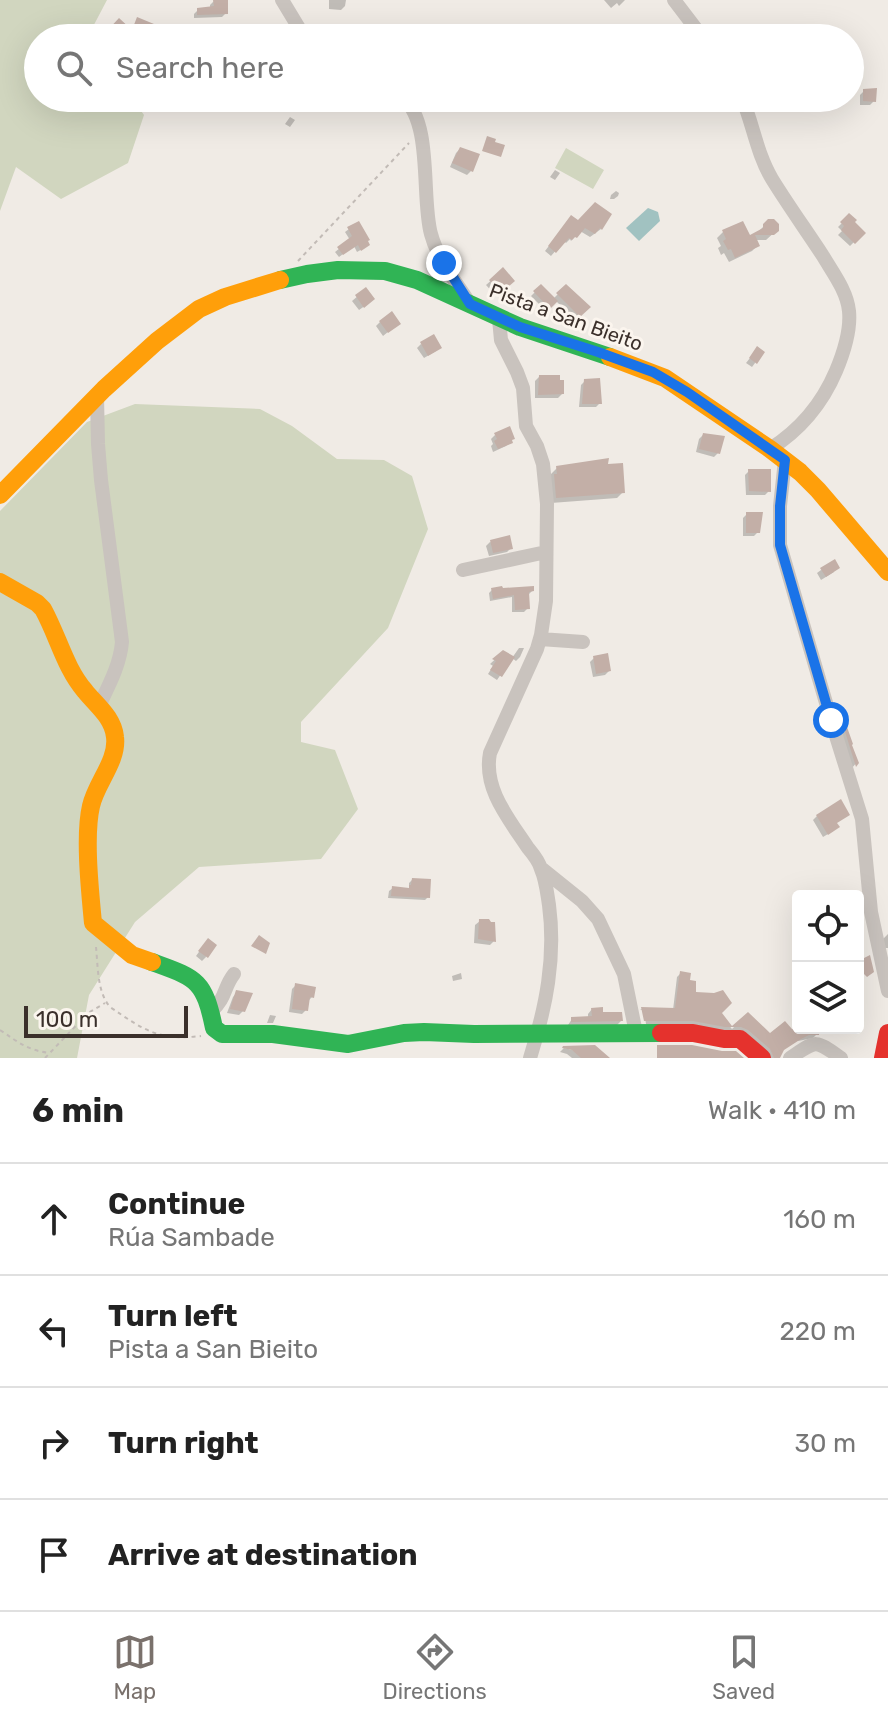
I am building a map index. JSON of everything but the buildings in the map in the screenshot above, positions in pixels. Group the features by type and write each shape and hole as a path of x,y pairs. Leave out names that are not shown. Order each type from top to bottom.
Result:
{"street":[{"path":"282,0 297,24"},
{"path":"674,0 692,24"},
{"path":"413,112 420,130 431,233 444,263 470,304"},
{"path":"748,112 771,178 831,268 845,295 849,311 845,345 826,392 778,455 780,545 862,819 871,912 888,991"},
{"name":"Pista a San Bieito","path":"0,495 97,396 157,341 199,309 278,280 321,272 385,271 417,280 520,327 653,372 687,392 778,455 818,490 888,572"},
{"path":"499,319 504,349 521,380 526,426 543,464 547,504 546,601 540,639 490,753 489,776 495,796 541,867 598,919 624,974 636,1033"},
{"path":"97,396 101,480 122,642 116,669 99,706"},
{"path":"463,570 546,552"},
{"path":"0,582 43,609 80,686 111,723 115,746 100,779 89,822 93,923 132,955 194,980 204,994 214,1028 222,1034 273,1034 348,1044 424,1032 693,1033 740,1039 762,1058"},
{"path":"540,639 583,642"},
{"path":"530,1058 549,986 551,956 551,925 541,867"},
{"path":"211,1012 220,1003 228,980 234,974"},
{"path":"883,1058 888,1033"},
{"path":"790,1058 815,1043 841,1058"}],"path":[{"path":"296,264 420,130"},
{"path":"93,923 98,971 106,1003 141,1028 159,1035 182,1038 222,1034"},
{"path":"45,1058 88,1013 106,1003"},
{"path":"0,1030 30,1050 51,1053"}],"green space":[{"path":"0,0 107,0 94,24 24,24 24,112 142,112 144,115 128,163 61,199 16,167 0,211"},
{"path":"566,148 604,170 593,189 555,168"},
{"path":"135,404 260,409 292,426 337,459 384,460 412,476 428,529 388,628 301,722 301,742 335,750 358,809 321,859 199,867 135,922 89,995 77,1058 0,1058 0,511 87,422"}],"water":[{"path":"648,208 658,212 660,221 639,241 626,228"}],"traffic: fast":[{"path":"280,280 338,270 385,271 417,280 520,327 610,357"},
{"path":"152,962 179,972 196,983 206,999 214,1028 222,1034 273,1034 348,1044 424,1032 661,1033"}],"traffic: slow":[{"path":"0,495 104,389 157,341 199,309 225,297 280,280"},
{"path":"610,357 665,378 800,472 888,572"},
{"path":"0,582 43,609 72,672 114,730 113,755 94,797 89,818 88,864 93,923 132,955 152,962"}],"traffic: jam":[{"path":"661,1033 693,1033 740,1039 762,1058"},
{"path":"883,1058 888,1033"}],"route":[{"path":"444,263 470,304 520,327 653,372 785,460 780,545 831,720"}]}
